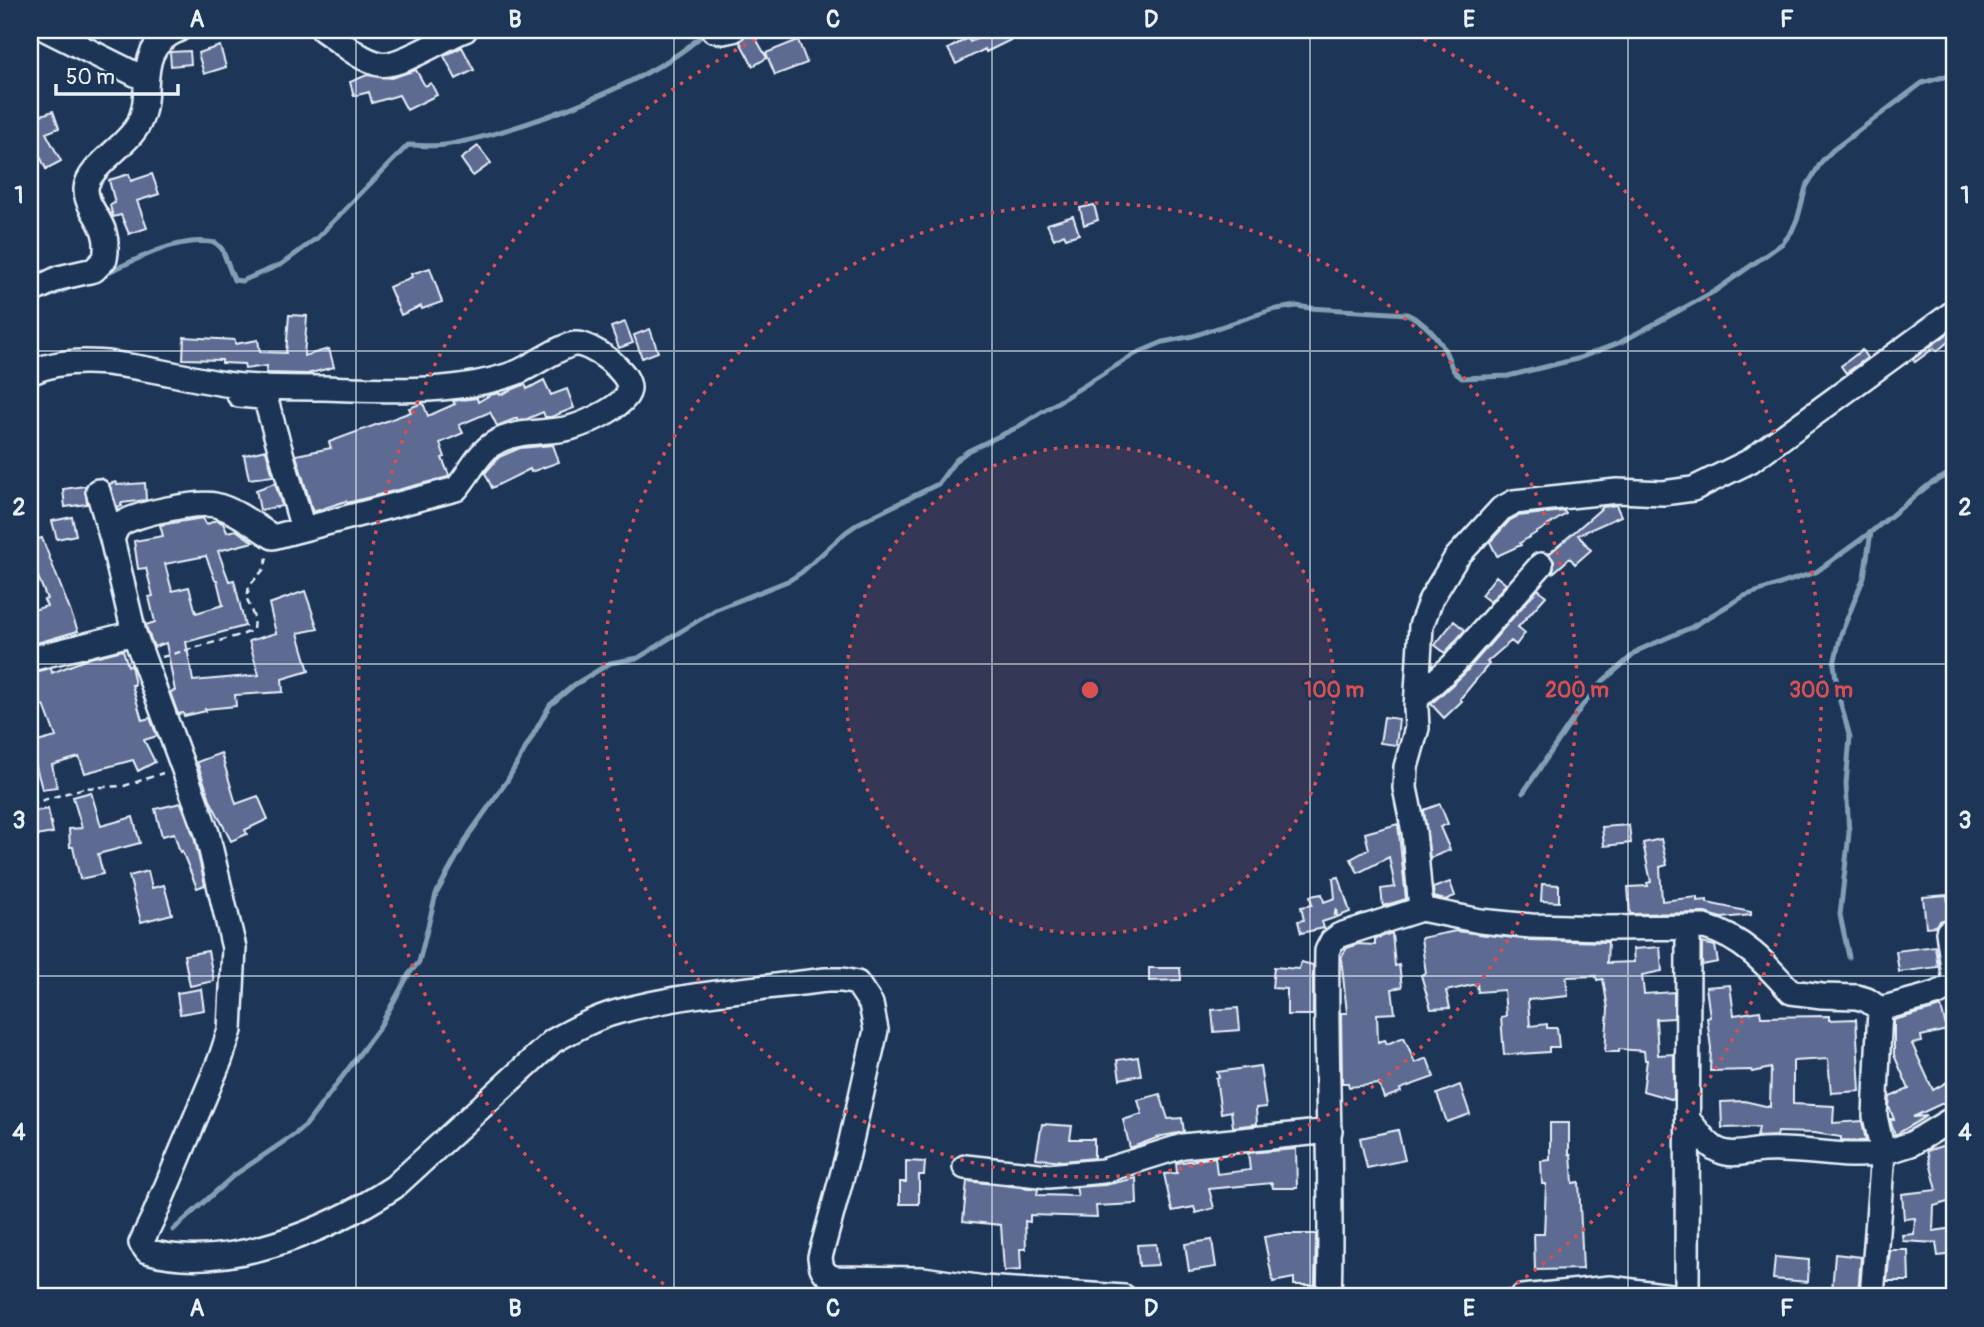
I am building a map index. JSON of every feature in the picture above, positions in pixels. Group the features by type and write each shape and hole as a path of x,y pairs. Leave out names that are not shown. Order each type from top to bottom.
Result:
{"street":[{"path":"47,30 145,79"},
{"path":"323,30 360,56 383,65 397,62 465,30"},
{"path":"713,30 733,30"},
{"path":"30,292 59,278 94,270 105,259 106,236 86,190 89,177 132,136 144,109 148,65 164,33"},
{"path":"1421,909 1414,832 1405,788 1406,767 1417,728 1421,626 1431,599 1456,558 1501,509 1514,502 1617,491 1663,493 1693,489 1750,461 1954,312"},
{"path":"30,373 47,365 68,361 135,367 231,385 270,389 428,389 477,383 517,372 572,344 586,345 603,355 626,379 630,388 626,398 616,408 570,428 507,437 491,445 456,489 273,537 230,511 202,503 131,518 120,525 113,539"},
{"path":"231,385 237,395 261,397 267,404 303,529"},
{"path":"98,491 113,539 134,633 207,833 234,948 230,1030 220,1060 143,1236 141,1243 147,1251 183,1259 233,1255 296,1236 368,1204 394,1187 553,1041 577,1027 616,1012 674,1000 842,979 857,983 866,993 872,1004 876,1030 848,1154 820,1257 821,1268 834,1278 923,1279 984,1288 1124,1297"},
{"path":"1417,698 1453,665 1541,565"},
{"path":"30,659 134,633"},
{"path":"1329,1297 1331,1215 1327,951 1332,941 1340,935 1421,909 1480,921 1531,926 1705,927 1736,940 1763,960 1791,992 1857,997 1880,1009 1936,994 1953,985 1948,932"},
{"path":"1687,1297 1688,928"},
{"path":"1872,1297 1883,1153 1875,1116 1880,1009"},
{"path":"1689,1121 1716,1150 1728,1154 1798,1150 1860,1157 1911,1144 1954,1118"},
{"path":"965,1167 1048,1176 1103,1171 1183,1146 1330,1131"},
{"path":"1522,1297 1610,1289 1678,1297"}],"path":[{"path":"145,662 244,635 253,630 254,618 247,599 249,586 264,569 273,537"},
{"path":"30,804 84,788 124,786 183,766"}],"building":[{"path":"751,30 767,58 753,66 740,42"},
{"path":"995,30 1031,30 956,64 948,49 968,38 970,42"},
{"path":"798,40 807,63 775,75 766,53"},
{"path":"220,46 226,67 204,74 198,53"},
{"path":"462,47 474,70 456,79 444,56"},
{"path":"190,51 191,64 171,66 170,52"},
{"path":"416,70 425,86 431,83 437,95 407,110 399,95 372,103 369,92 354,96 350,82 367,75 391,78"},
{"path":"53,111 59,128 46,133 61,161 46,169 30,135 30,119"},
{"path":"478,146 491,163 473,176 461,159"},
{"path":"129,174 131,181 152,174 159,194 137,201 147,228 129,234 121,215 113,217 110,205 115,203 109,180"},
{"path":"1094,205 1098,220 1084,225 1080,208"},
{"path":"1073,216 1079,234 1066,238 1064,234 1054,239 1047,224"},
{"path":"430,268 442,302 422,309 421,306 401,315 389,287 412,277 411,274"},
{"path":"289,315 307,316 304,356 329,349 334,367 307,374 266,373 267,366 245,369 244,364 222,363 222,360 183,359 184,337 235,340 235,344 258,340 260,352 286,353"},
{"path":"625,322 633,343 619,348 611,327"},
{"path":"650,329 658,352 642,358 634,335"},
{"path":"1954,329 1954,337 1937,351 1934,348 1915,362 1913,359"},
{"path":"1862,350 1867,358 1846,373 1841,366"},
{"path":"544,380 551,395 567,389 574,408 551,417 545,417 543,412 497,426 490,412 459,425 463,433 440,443 448,477 347,503 346,501 313,512 296,455 331,448 329,442 411,412 409,408 423,403 428,416 455,404 453,401 477,398 478,402 490,395 500,395 525,384 527,389"},
{"path":"553,445 559,462 531,472 530,469 492,488 485,473 499,457 520,448"},
{"path":"266,450 273,476 249,479 244,455"},
{"path":"116,482 117,485 145,483 146,500 121,503 122,506 117,507 109,484"},
{"path":"275,483 282,506 260,510 256,490"},
{"path":"85,486 87,504 65,507 63,489"},
{"path":"1616,505 1621,516 1578,535 1591,550 1575,564 1570,558 1553,573 1554,561 1549,554 1603,507"},
{"path":"1564,511 1566,514 1520,543 1521,545 1497,556 1490,542 1510,520 1518,516"},
{"path":"72,517 76,535 57,539 52,521"},
{"path":"203,518 206,525 216,520 223,523 227,532 236,530 253,542 218,551 229,581 234,580 245,626 186,642 193,681 259,675 249,641 276,633 269,604 305,591 318,629 298,633 309,671 282,679 283,692 235,695 236,706 205,709 206,711 184,716 183,713 178,714 170,692 175,691 166,643 154,647 147,629 146,625 155,622 149,597 153,596 146,568 138,569 134,541 163,536 160,525","holes":["206,556 223,605 196,613 189,587 172,591 165,564"]},
{"path":"42,538 78,631 30,645 30,611 47,606 44,600 47,599 30,557 30,541"},
{"path":"1496,576 1506,584 1490,602 1481,595"},
{"path":"1538,589 1546,596 1518,627 1525,633 1516,645 1511,641 1487,662 1489,664 1460,699 1462,701 1444,718 1431,704 1464,674"},
{"path":"1454,621 1465,630 1445,653 1435,645"},
{"path":"123,650 128,666 131,665 135,685 132,685 142,720 150,718 157,736 144,740 155,762 138,771 133,760 85,773 79,757 52,765 57,787 42,789 30,744 56,737 44,705 30,710 30,673 51,668 52,673 90,658"},
{"path":"1384,717 1399,719 1396,745 1380,743"},
{"path":"221,753 236,804 258,796 268,819 245,830 247,834 231,841 211,802 197,762"},
{"path":"91,792 101,826 133,817 140,843 98,854 103,874 80,879 73,847 70,847 69,829 82,828 73,797"},
{"path":"181,803 194,837 205,885 197,888 174,833 162,836 155,809"},
{"path":"1440,804 1448,824 1440,827 1450,850 1430,858 1424,810"},
{"path":"48,809 53,833 30,837 30,812"},
{"path":"1398,824 1406,899 1383,906 1381,889 1395,887 1389,857 1358,873 1351,859 1369,849 1365,833"},
{"path":"1629,825 1631,843 1604,846 1602,827"},
{"path":"1661,839 1667,865 1660,867 1662,901 1697,897 1697,901 1707,900 1707,903 1751,912 1751,915 1722,918 1705,913 1630,914 1628,887 1648,886 1647,883 1651,882 1643,843"},
{"path":"148,871 152,888 164,885 172,914 141,922 129,876"},
{"path":"1339,877 1350,912 1337,917 1336,908 1334,918 1322,922 1324,928 1301,933 1298,921 1304,920 1301,907 1312,905 1310,896 1322,894 1324,902 1335,898 1333,878"},
{"path":"1450,882 1455,896 1445,900 1434,897 1433,888"},
{"path":"1542,884 1559,885 1559,902 1541,901"},
{"path":"1947,895 1950,918 1935,926 1926,927 1923,897"},
{"path":"1456,931 1530,940 1608,942 1607,963 1634,962 1633,949 1660,947 1662,971 1642,975 1644,994 1674,992 1674,1018 1656,1019 1658,1055 1674,1054 1674,1100 1643,1091 1647,1060 1644,1051 1619,1049 1619,1052 1605,1052 1608,1009 1603,979 1597,980 1596,976 1566,977 1568,996 1528,1000 1530,1026 1547,1024 1547,1028 1557,1028 1559,1047 1549,1047 1549,1052 1504,1055 1501,1017 1506,1016 1504,990 1478,992 1477,984 1446,991 1450,1008 1431,1009 1421,975 1426,973 1421,938"},
{"path":"1392,933 1395,966 1399,965 1402,987 1392,989 1395,1013 1377,1014 1378,1042 1385,1040 1387,1044 1404,1037 1415,1063 1427,1058 1434,1077 1400,1089 1401,1092 1384,1098 1379,1084 1349,1087 1348,1083 1342,1083 1341,1013 1347,1013 1341,957 1347,948 1358,944 1375,945 1375,939"},
{"path":"1702,943 1715,946 1718,962 1702,965"},
{"path":"1935,946 1938,967 1899,972 1896,951"},
{"path":"208,951 214,981 190,986 184,955"},
{"path":"1301,962 1313,965 1313,1015 1287,1015 1287,989 1272,988 1274,967 1299,969"},
{"path":"1149,968 1180,968 1181,980 1149,981"},
{"path":"1730,985 1734,1015 1760,1011 1761,1017 1829,1016 1829,1020 1856,1019 1860,1091 1831,1093 1828,1059 1793,1061 1793,1104 1834,1106 1833,1123 1862,1121 1866,1141 1841,1140 1841,1137 1814,1133 1778,1132 1777,1136 1757,1137 1759,1127 1722,1128 1721,1102 1744,1101 1770,1107 1771,1068 1752,1072 1710,1071 1711,1048 1707,1018 1710,1017 1706,987"},
{"path":"201,989 204,1010 180,1014 177,993"},
{"path":"1941,1007 1947,1030 1921,1036 1922,1042 1912,1044 1933,1090 1954,1078 1954,1100 1913,1117 1927,1116 1895,1135 1890,1119 1894,1119 1889,1107 1890,1097 1909,1089 1894,1055 1894,1020"},
{"path":"1238,1008 1240,1030 1214,1032 1212,1010"},
{"path":"1138,1057 1141,1075 1120,1079 1117,1060"},
{"path":"1260,1066 1266,1107 1256,1108 1257,1124 1233,1127 1231,1111 1221,1113 1217,1072"},
{"path":"1460,1085 1470,1114 1447,1122 1437,1094"},
{"path":"1160,1094 1168,1119 1182,1118 1184,1132 1162,1136 1130,1148 1123,1120 1142,1114 1138,1100"},
{"path":"1550,1123 1569,1123 1573,1183 1579,1182 1583,1269 1535,1270 1534,1234 1544,1234 1546,1184 1542,1184 1541,1161 1550,1160"},
{"path":"1042,1124 1072,1126 1070,1139 1094,1139 1094,1158 1063,1161 1036,1158"},
{"path":"1398,1130 1405,1160 1367,1168 1360,1138"},
{"path":"1954,1142 1954,1200 1934,1206 1933,1231 1954,1228 1954,1254 1938,1256 1936,1243 1903,1241 1902,1235 1914,1234 1915,1218 1904,1219 1902,1194 1937,1190 1927,1151"},
{"path":"1296,1149 1297,1188 1273,1188 1272,1183 1209,1189 1214,1208 1196,1213 1194,1207 1172,1211 1164,1174 1177,1173 1176,1163 1215,1157 1217,1174 1250,1170 1248,1153"},
{"path":"906,1161 925,1162 924,1175 919,1175 919,1204 900,1204 900,1182 906,1182"},
{"path":"1136,1178 1137,1204 1096,1206 1097,1217 1030,1215 1030,1222 1025,1221 1026,1249 1020,1249 1021,1270 1004,1271 1001,1225 963,1221 967,1181 1038,1189 1037,1195 1078,1196 1076,1187 1105,1185"},
{"path":"1316,1234 1315,1285 1294,1285 1294,1278 1273,1282 1264,1237"},
{"path":"1212,1240 1216,1267 1189,1271 1185,1244"},
{"path":"1156,1244 1158,1265 1139,1266 1137,1245"},
{"path":"1890,1250 1908,1250 1909,1281 1887,1281"},
{"path":"1835,1254 1861,1257 1858,1293 1832,1291"},
{"path":"1775,1257 1809,1260 1808,1282 1773,1279"}],"waterway":[{"path":"103,274 158,250 202,241 216,243 222,249 234,280 242,281 282,264 317,238 408,145 445,145 508,130 545,117 584,102 657,67 686,49 707,30"},
{"path":"173,1230 233,1176 306,1125 379,1028 409,974 419,962 436,894 470,833 507,781 550,705 574,685 610,663 638,658 715,610 790,580 859,523 938,484 956,460 968,451 1016,428 1135,354 1163,342 1193,336 1271,310 1296,306 1407,314 1435,336 1453,370 1462,378 1508,376 1577,359 1621,342 1715,291 1783,243 1798,217 1806,187 1822,161 1833,150 1922,83 1954,74"},
{"path":"30,306 77,285"},
{"path":"1523,793 1582,706 1603,681 1639,650 1692,627 1744,596 1816,572 1930,484 1954,471"},
{"path":"1849,957 1840,915 1849,833 1846,784 1850,737 1838,694 1834,664 1841,634 1864,577 1871,532"}]}
